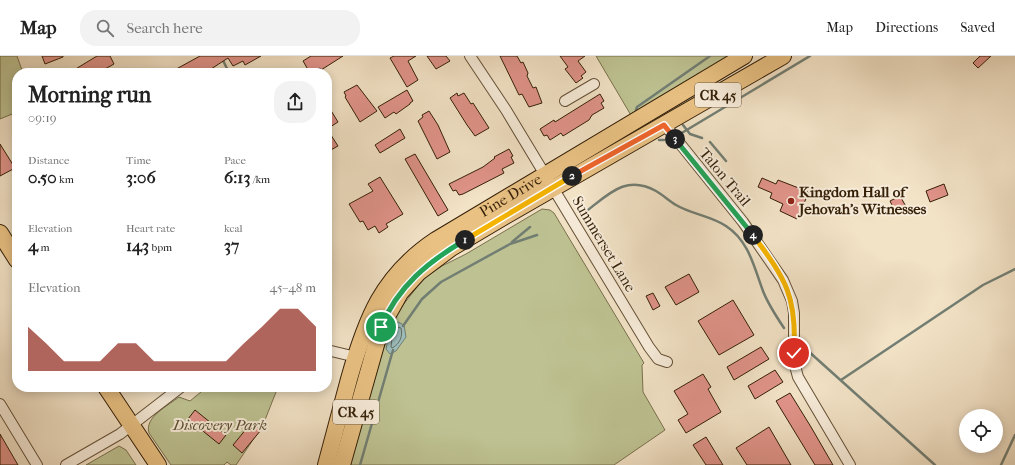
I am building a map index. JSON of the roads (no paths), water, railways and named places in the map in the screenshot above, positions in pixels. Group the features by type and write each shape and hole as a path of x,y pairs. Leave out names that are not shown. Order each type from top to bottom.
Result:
{"main road":[{"name":"Pine Drive","path":"342,465 379,332 389,310 403,289 419,272 549,181 744,56"},
{"name":"Pine Drive","path":"326,465 364,328 376,302 390,281 403,266 436,240 549,181 664,125 783,56"},
{"path":"0,233 12,252"},
{"path":"109,392 158,465"}],"street":[{"name":"Summerset Lane","path":"470,56 506,110 651,351 658,359 667,362"},
{"path":"565,101 594,84"},
{"name":"Talon Trail","path":"664,125 743,222 783,280 792,301 794,313 794,362 798,377 850,465"},
{"path":"332,351 356,357"},
{"path":"66,465 131,425 174,392"},
{"path":"0,404 37,465"}],"water":[{"path":"398,322 404,325 406,337 396,351 390,354 386,349 388,338 393,327"}],"waterway":[{"path":"221,56 227,68"},
{"path":"636,110 637,107 710,56"},
{"path":"680,134 810,56"},
{"path":"683,125 690,134 702,138"},
{"path":"659,140 664,140"},
{"path":"710,142 726,161"},
{"path":"584,213 617,189 635,185 645,186 656,191 688,211 726,226 740,239 750,255 765,296 784,328"},
{"path":"512,242 530,227"},
{"path":"403,326 422,299 441,282 510,244 537,235"},
{"path":"841,380 983,285 1015,269"},
{"path":"360,465 393,350"},
{"path":"807,350 935,465"},
{"path":"1001,465 1015,435"}],"place":[{"name":"Kingdom Hall of Jehovah's Witnesses","path":"791,201"}],"park label":[{"name":"Discovery Park","path":"220,425"}]}
